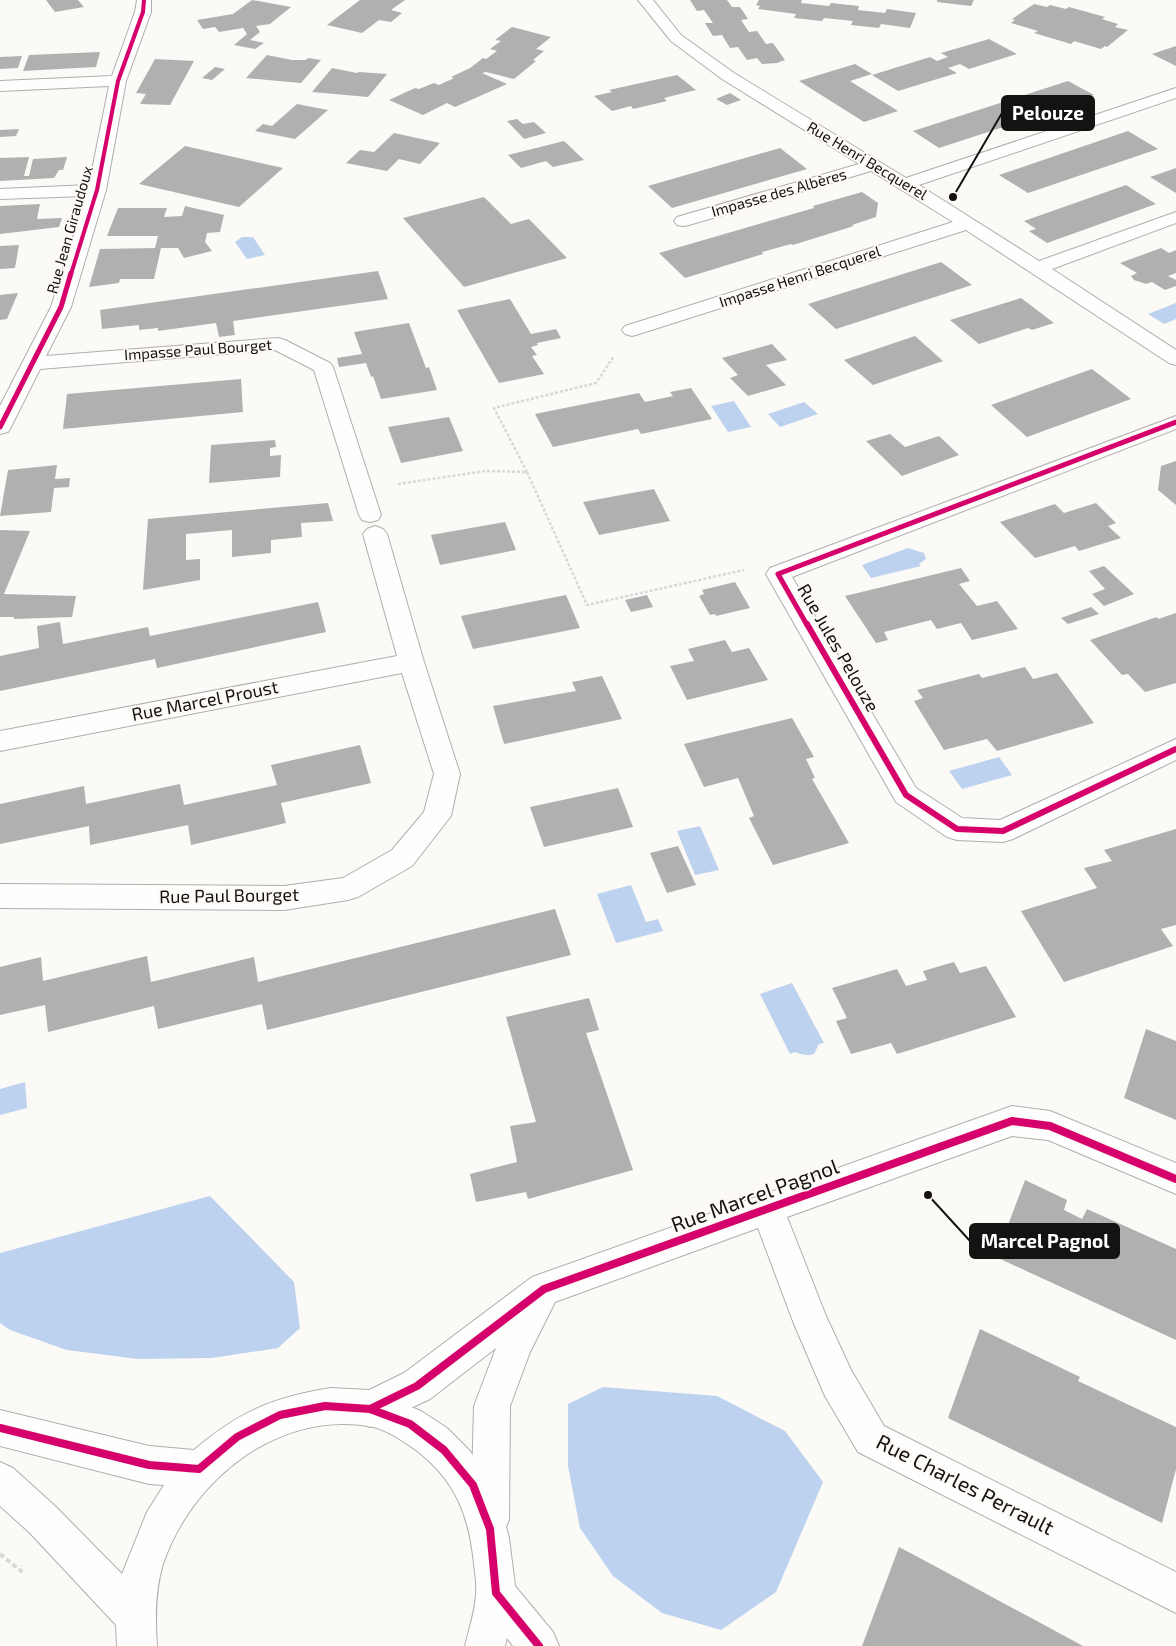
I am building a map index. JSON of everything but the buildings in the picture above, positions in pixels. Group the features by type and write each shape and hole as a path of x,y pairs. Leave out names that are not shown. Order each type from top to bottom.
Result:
{"street":[{"name":"Rue Jean Giraudoux","path":"0,427 61,307 97,190 118,81 143,12 144,0"},
{"name":"Rue Henri Becquerel","path":"645,0 676,38 728,76 1038,268 1176,360"},
{"path":"0,86 118,81"},
{"path":"905,184 1176,93"},
{"name":"Impasse des Albères","path":"684,221 874,165"},
{"path":"0,194 97,190"},
{"path":"1038,268 1176,217"},
{"name":"Impasse Henri Becquerel","path":"632,330 968,224"},
{"name":"Impasse Paul Bourget","path":"32,364 278,344 323,367 363,489 372,524"},
{"name":"Rue Jules Pelouze","path":"1176,422 778,574 906,795 957,829 1003,831 1176,749"},
{"name":"Rue Paul Bourget","path":"0,896 284,898 348,889 402,858 437,816 447,774 411,662 372,524"},
{"name":"Rue Marcel Proust","path":"0,741 411,662"},
{"name":"Rue Marcel Pagnol","path":"370,1408 417,1386 544,1289 1012,1122 1050,1126 1176,1179"},
{"name":"Rue Charles Perrault","path":"767,1209 812,1324 838,1383 871,1439 1176,1593"},
{"path":"485,1646 496,1593 490,1529 492,1406 515,1344 544,1289"},
{"path":"136,1631 144,1562 166,1512 198,1469 237,1437 280,1415 326,1406 370,1408 410,1424 444,1450 473,1485 490,1529"},
{"path":"0,1428 149,1465 198,1469"},
{"path":"0,1482 43,1520 136,1631"},
{"path":"496,1593 539,1646"}],"path":[{"path":"632,330 596,383 494,408 527,472 587,604 745,570 778,574"},
{"path":"363,489 485,471 527,472"}],"water":[{"path":"242,237 253,237 265,255 247,259 235,242"},
{"path":"1176,303 1176,319 1164,324 1148,314"},
{"path":"734,401 751,427 728,432 711,406"},
{"path":"804,402 818,414 780,427 768,414"},
{"path":"908,548 924,553 926,559 919,564 921,566 871,578 862,565"},
{"path":"999,757 1012,775 962,789 949,771"},
{"path":"700,826 719,870 695,875 677,831"},
{"path":"631,885 646,922 658,919 663,931 616,943 597,894"},
{"path":"792,983 824,1043 819,1044 814,1054 804,1055 795,1052 790,1054 760,994"},
{"path":"25,1082 27,1108 0,1115 0,1089"},
{"path":"210,1196 294,1282 300,1328 278,1348 212,1358 138,1359 67,1350 10,1330 0,1323 0,1253"},
{"path":"603,1387 717,1396 785,1431 823,1482 776,1592 721,1630 662,1613 613,1576 580,1528 568,1466 568,1404"}],"cycle path":[{"path":"0,427 61,307 97,190 118,81 143,12 144,0"},
{"path":"1176,422 778,574 906,795 957,829 1003,831 1176,749"},
{"path":"370,1409 417,1386 544,1289 1012,1121 1050,1126 1176,1179"},
{"path":"0,1428 149,1465 199,1469 237,1437 280,1415 325,1406 370,1409 410,1424 444,1450 473,1485 490,1529 496,1593 539,1646"}],"place":[{"name":"Pelouze","path":"953,197"},
{"name":"Marcel Pagnol","path":"928,1195"}]}
